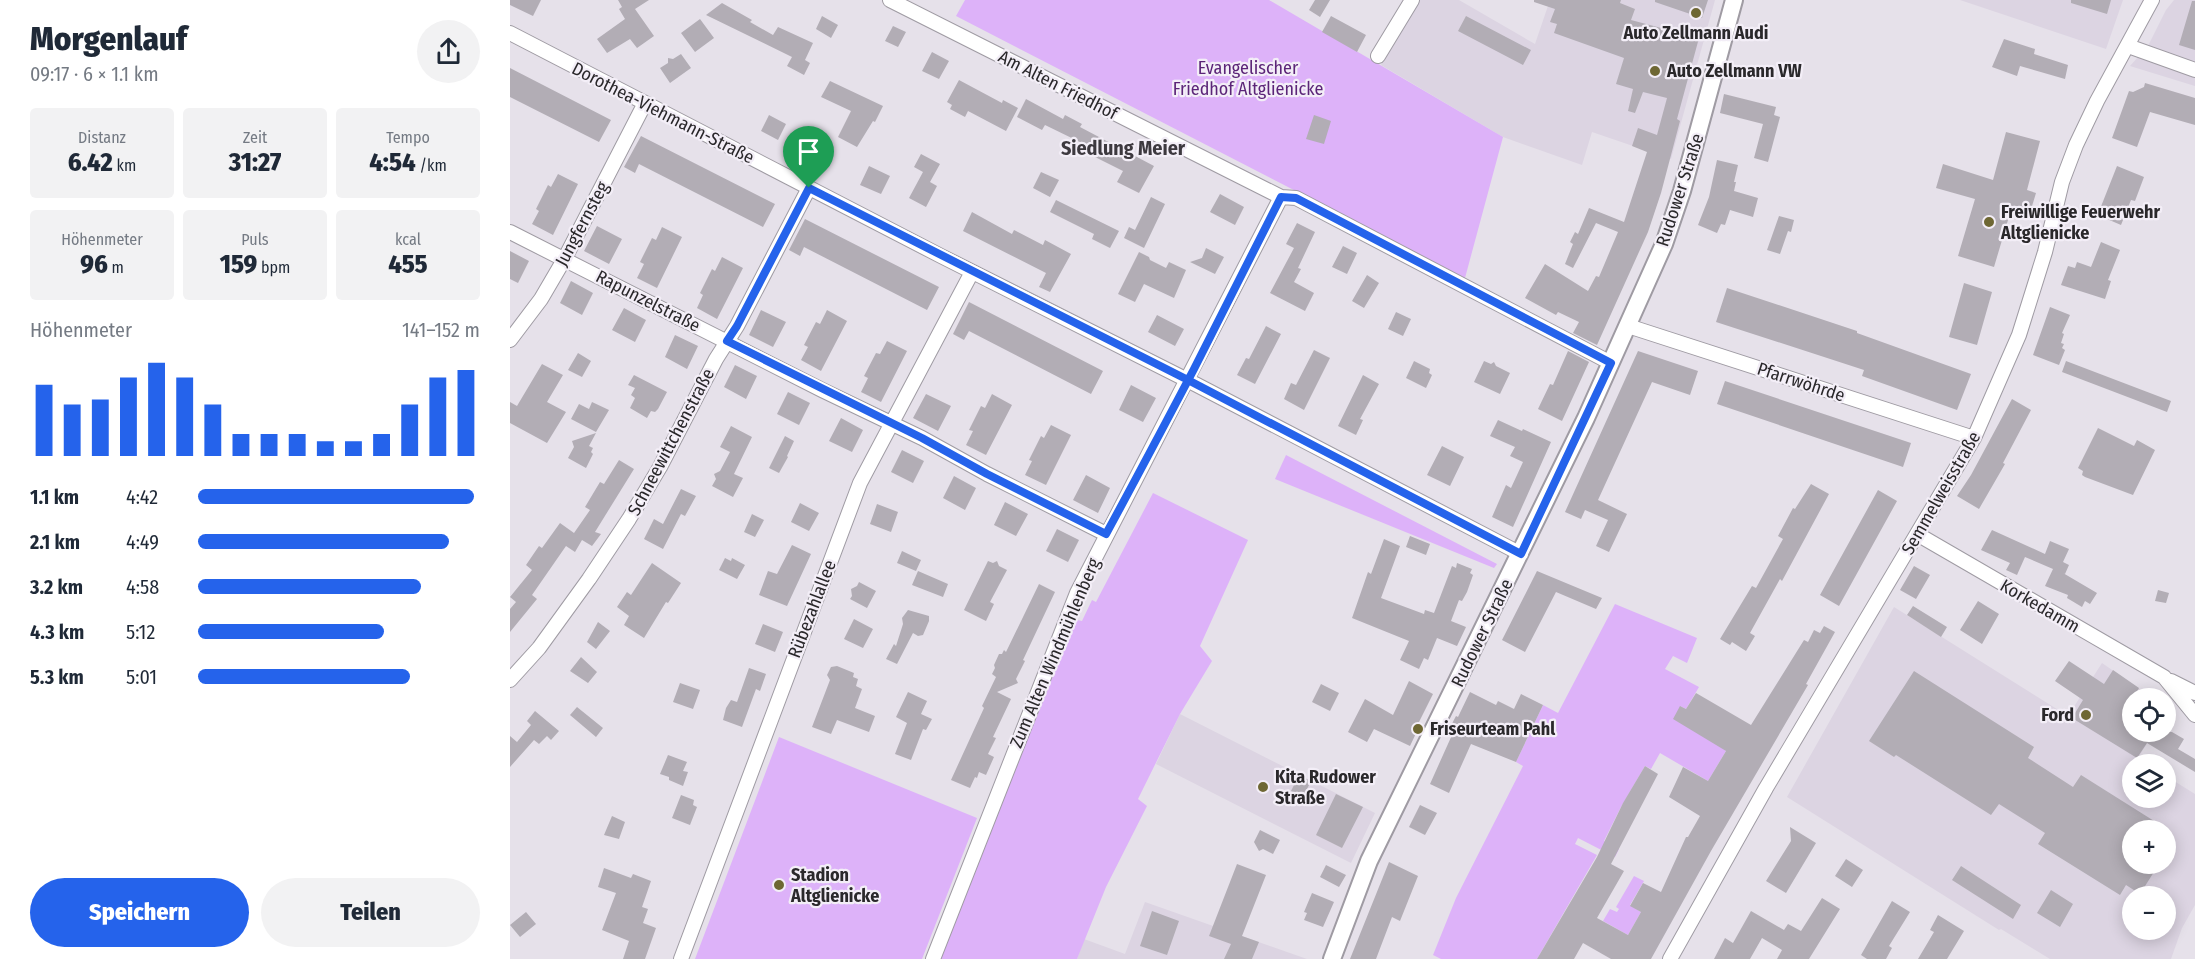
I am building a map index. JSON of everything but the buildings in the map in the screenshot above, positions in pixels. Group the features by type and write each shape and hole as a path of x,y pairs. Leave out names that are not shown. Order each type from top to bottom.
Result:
{"street":[{"name":"Am Alten Friedhof","path":"890,0 1281,197 1296,198 1611,363"},
{"path":"1378,56 1412,0"},
{"name":"Rudower Straße","path":"1332,959 1369,861 1521,554 1664,244 1682,191 1734,0"},
{"name":"Semmelweisstraße","path":"1670,959 1762,795 1974,438 2019,335 2045,252 2062,182 2076,145 2097,101 2152,0"},
{"name":"Dorothea-Viehmann-Straße","path":"510,33 972,272 1188,380 1521,554"},
{"path":"2128,46 2195,70"},
{"name":"Jungfernsteg","path":"510,340 541,299 566,258 645,103"},
{"name":"Schneewittchenstraße","path":"510,680 539,648 629,519 737,326 809,188"},
{"name":"Zum Alten Windmühlenberg","path":"933,959 1066,618 1106,534 1188,380 1281,197"},
{"name":"Rapunzelstraße","path":"510,232 566,258 1106,534"},
{"name":"Rübezahlallee","path":"681,959 860,483 972,272"},
{"name":"Pfarrwöhrde","path":"1628,326 1974,438"},
{"name":"Korkedamm","path":"1917,534 2195,693"},
{"name":"Korkedamm","path":"2164,677 2195,715"}],"shaded area":[{"path":"1419,0 1459,0 1535,44 1550,0 1715,0 1671,159 1592,132 1582,165 1503,137 1381,65"},
{"path":"1960,0 2123,0 2106,49"},
{"path":"2174,0 2195,0 2195,86 2130,66 2148,46 2166,10"},
{"path":"1894,607 2068,716 2102,663 2138,688 2122,688 2122,742 2148,742 2140,754 2122,754 2122,808 2176,808 2176,782 2195,794 2195,905 2182,928 2171,959 2050,959 2001,929 1999,930 1787,797"},
{"name":"Kita Rudower Straße","path":"1180,714 1375,813 1351,863 1156,764"},
{"path":"1145,902 1307,959 1077,959 1084,939 1125,954"}],"green space":[{"name":"Evangelischer Friedhof Altglienicke","path":"965,0 1269,0 1503,137 1465,278 956,16"},
{"path":"1286,455 1497,564 1494,568 1275,479"},
{"path":"1153,493 1248,540 1200,646 1212,661 1180,714 1138,799 1147,806 1106,887 1077,959 937,959 1026,743 1073,619 1082,621 1092,600 1096,602"},
{"path":"1615,604 1697,638 1687,663 1673,656 1665,669 1699,687 1686,709 1680,706 1726,751 1708,781 1660,753 1651,769 1645,766 1604,841 1619,849 1615,857 1578,838 1575,844 1597,855 1537,959 1441,959 1433,955 1456,898 1523,766 1516,762 1543,705 1558,713"},
{"path":"779,737 977,818 922,959 695,959"},
{"path":"1634,876 1644,881 1630,905 1641,912 1628,935 1603,921 1610,909 1617,912 1619,909 1616,907"}],"place":[{"name":"Auto Zellmann Audi","path":"1696,13"},
{"name":"Auto Zellmann VW","path":"1655,71"},
{"name":"Freiwillige Feuerwehr Altglienicke","path":"1989,222"},
{"name":"Ford","path":"2086,715"},
{"name":"Friseurteam Pahl","path":"1418,729"},
{"name":"Kita Rudower Straße","path":"1263,787"},
{"name":"Stadion Altglienicke","path":"779,885"}],"district":[{"name":"Siedlung Meier","path":"1123,148"}],"route":[{"path":"809,188 727,341 922,438 987,474 1106,534 1188,380 1194,369 1281,197 1296,198 1611,363 1521,554 1188,380 809,188"}]}
